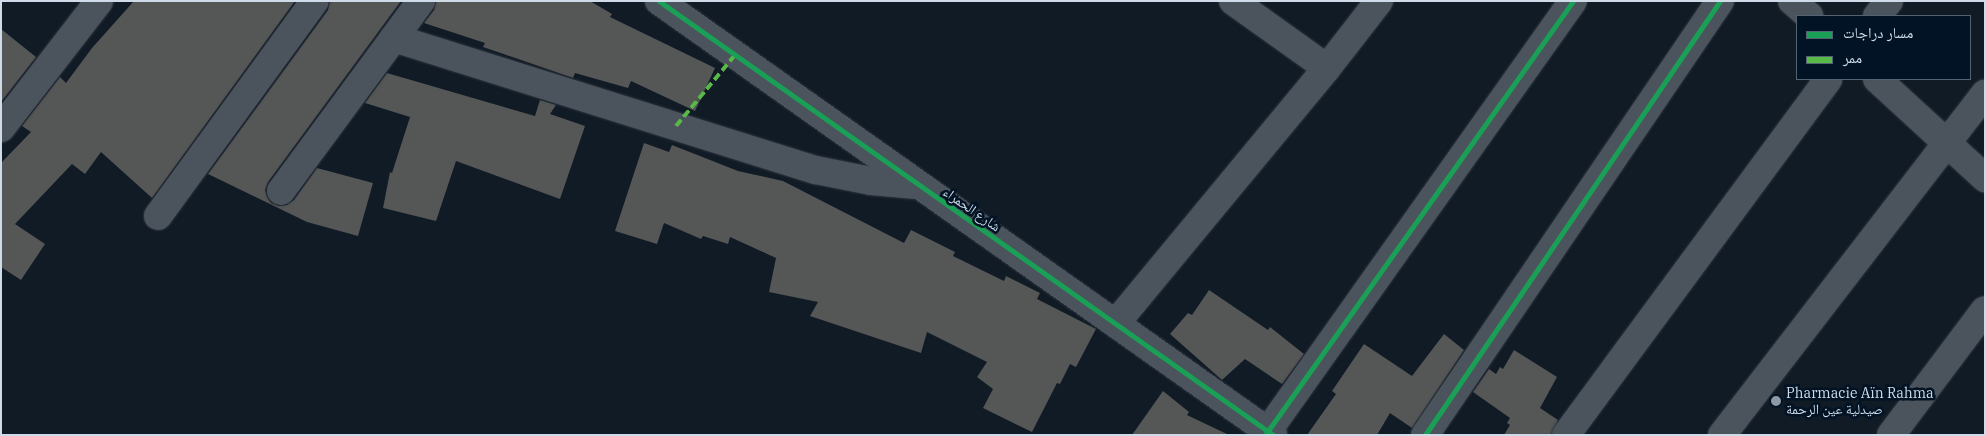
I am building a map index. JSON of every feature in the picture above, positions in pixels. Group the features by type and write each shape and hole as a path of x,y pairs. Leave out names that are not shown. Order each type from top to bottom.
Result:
{"street":[{"path":"1,128 99,1"},
{"path":"158,216 315,1"},
{"path":"281,191 421,1"},
{"name":"شارع الحمراء","path":"659,1 917,185 1116,323 1268,434"},
{"path":"1233,1 1327,68"},
{"path":"1116,323 1327,68 1379,1"},
{"path":"1268,434 1573,1"},
{"path":"1424,435 1720,1"},
{"path":"1792,1 1808,15"},
{"path":"1878,15 1889,1"},
{"path":"394,38 816,170 871,181 917,185"},
{"path":"1566,435 1827,80"},
{"path":"1878,80 1985,178"},
{"path":"1722,435 1985,93"},
{"path":"1890,435 1985,310"}],"building":[{"path":"134,1 295,1 152,198 101,152 85,174 72,164 15,224 45,244 21,280 1,267 1,163 31,132 22,126 60,77 66,83 92,48"},
{"path":"330,1 401,1 268,182 265,190 271,203 279,206 287,205 294,200 317,168 373,183 358,236 307,222 208,174 328,10"},
{"path":"436,1 590,1 612,14 610,17 715,68 695,111 631,81 628,88 575,73 573,78 483,47 485,43 424,23 434,10"},
{"path":"1,29 36,57 1,102"},
{"path":"387,73 535,116 540,100 556,105 550,114 585,126 560,199 456,161 436,221 383,208 390,172 392,173 410,117 365,103"},
{"path":"644,143 669,152 672,145 738,171 783,181 904,243 911,230 955,252 953,256 1004,281 1006,276 1040,293 1037,299 1096,329 1076,367 1070,364 1060,384 1057,383 1032,432 983,408 993,389 977,377 987,362 927,332 921,353 810,316 818,302 769,292 776,258 730,237 728,244 703,236 701,239 664,223 657,244 615,231"},
{"path":"1209,290 1268,330 1270,327 1304,354 1282,384 1245,359 1222,380 1170,334 1188,313 1192,315"},
{"path":"1444,334 1464,350 1412,428 1390,413 1377,435 1307,435 1336,394 1332,391 1364,344 1412,376"},
{"path":"1514,350 1557,377 1540,408 1558,420 1551,435 1504,435 1510,425 1507,423 1510,418 1473,392 1489,369 1496,374 1500,367 1503,369"},
{"path":"1163,391 1189,412 1187,415 1229,435 1132,435"}],"marked path":[{"path":"676,126 735,55"}],"cycle path":[{"path":"659,1 1273,435"},
{"path":"1265,435 1573,1"},
{"path":"1425,435 1720,1"}],"place":[{"name":"Pharmacie Aïn Rahma صيدلية عين الرحمة","path":"1776,401"}]}
